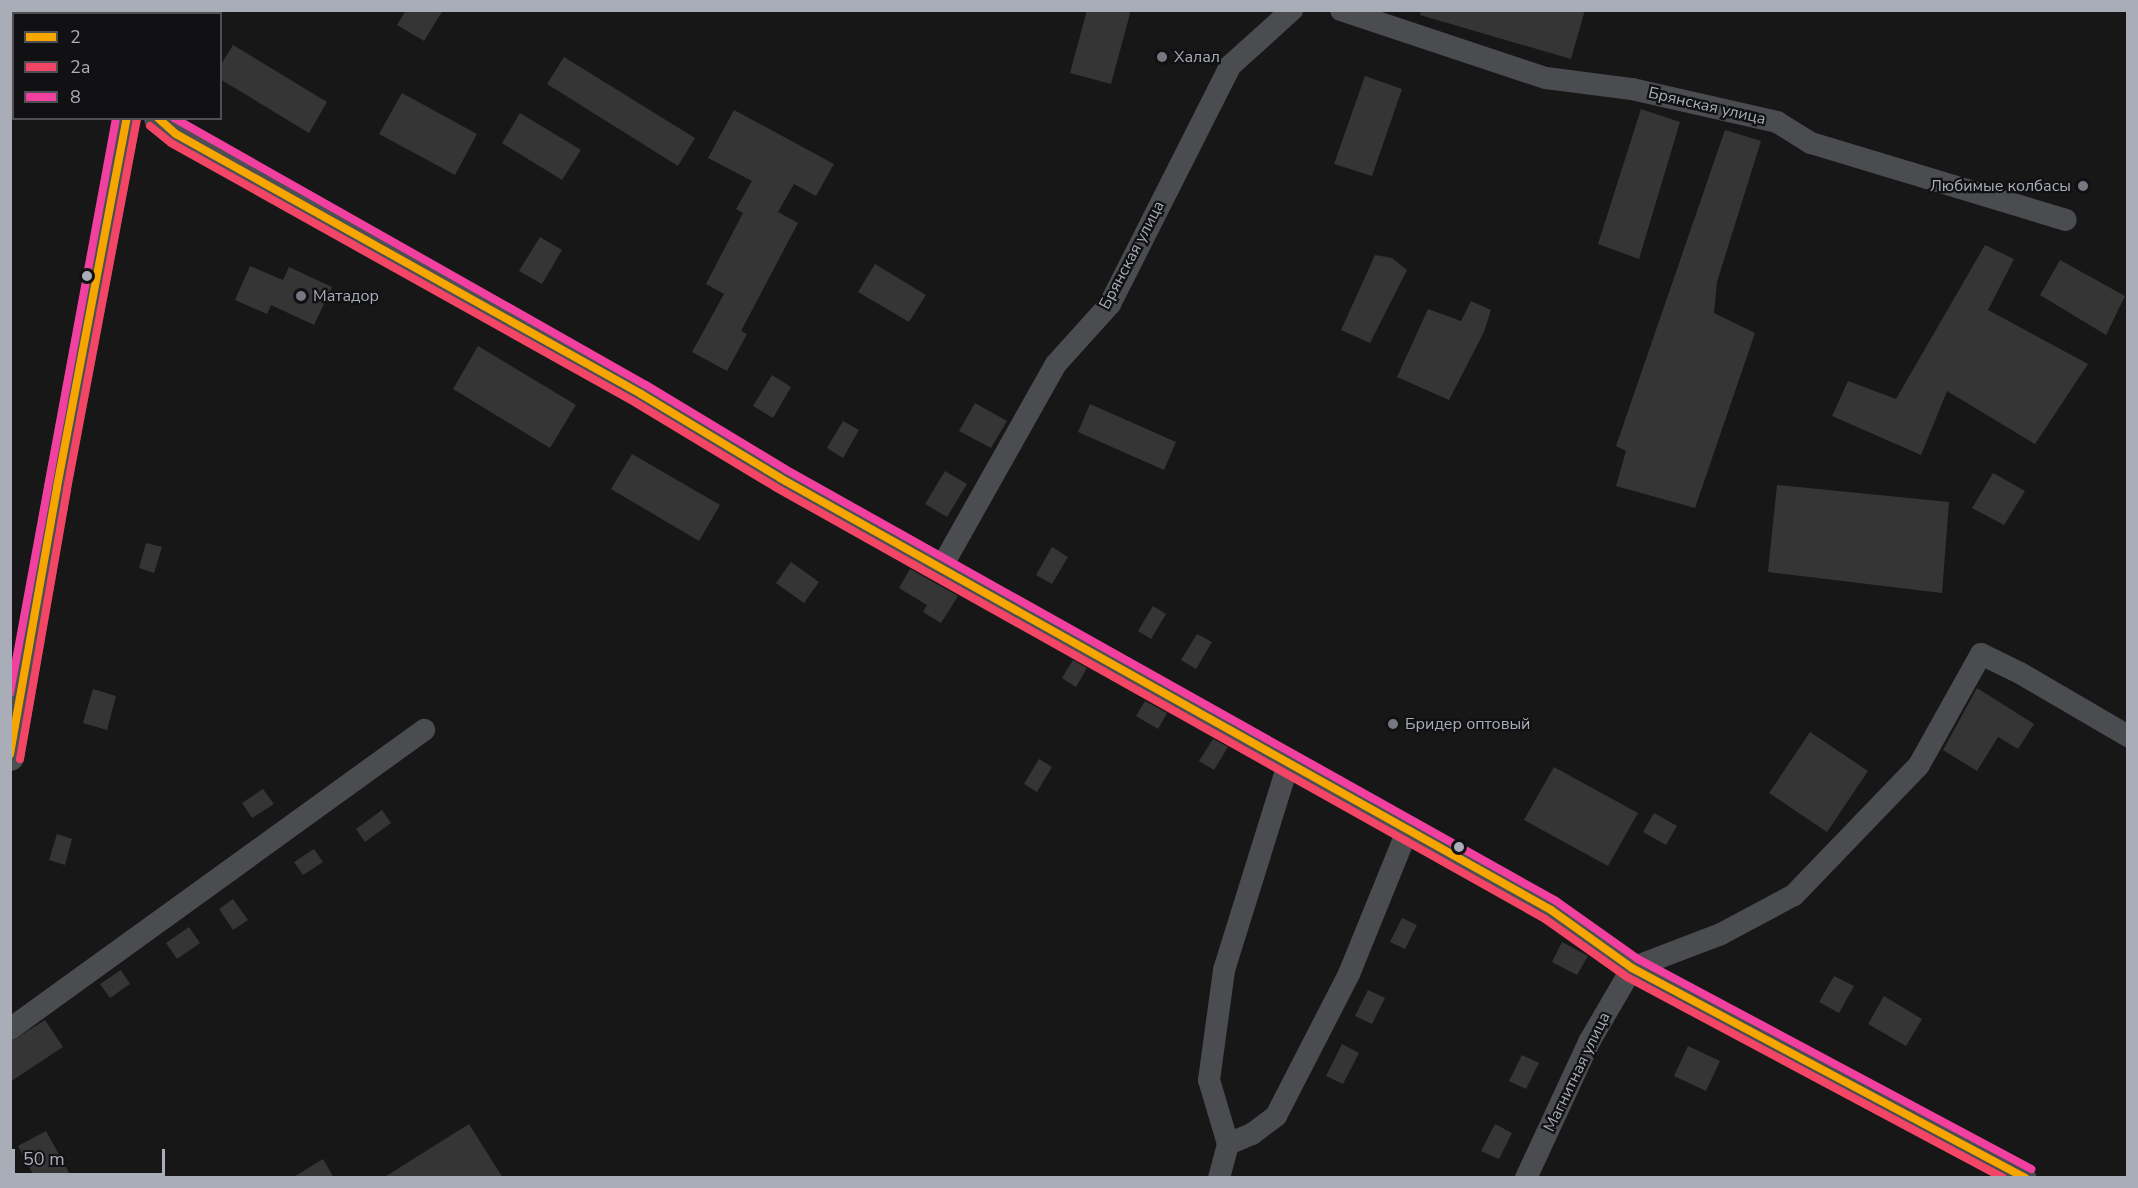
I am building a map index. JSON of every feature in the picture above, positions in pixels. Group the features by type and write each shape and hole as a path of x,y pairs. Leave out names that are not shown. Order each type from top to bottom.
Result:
{"main road":[{"path":"10,757 59,476 127,120"},
{"path":"159,120 176,134 641,394 780,478 1551,910 1632,968"}],"street":[{"name":"Брянская улица","path":"941,568 1056,363 1110,304 1230,66 1292,10"},
{"name":"Брянская улица","path":"1341,10 1546,78 1632,88 1778,122 1811,142 2066,220"},
{"path":"1632,968 1721,934 1794,895 1919,765 1981,654 2020,673 2127,736"},
{"path":"10,1029 424,730"},
{"path":"1219,1178 1228,1144 1209,1080 1224,970 1288,761"},
{"path":"1228,1144 1252,1134 1276,1116 1349,974 1408,829"},
{"path":"1632,968 2026,1178"},
{"name":"Магнитная улица","path":"1526,1178 1589,1042 1632,968"}],"building":[{"path":"406,10 443,10 424,41 397,25"},
{"path":"1087,10 1131,10 1111,84 1070,73"},
{"path":"1421,10 1585,10 1571,59 1420,15"},
{"path":"233,45 327,102 309,133 222,80 222,63"},
{"path":"564,57 695,138 678,166 547,84"},
{"path":"1365,76 1402,89 1372,176 1334,164"},
{"path":"402,93 477,134 455,175 379,134"},
{"path":"1641,109 1680,122 1639,259 1598,244"},
{"path":"734,110 834,164 816,196 794,184 778,212 798,223 741,331 747,334 727,371 692,352 724,294 706,284 743,213 736,209 752,181 708,158"},
{"path":"520,113 581,150 562,180 502,143"},
{"path":"1725,130 1761,141 1717,282 1714,313 1755,333 1695,508 1616,486 1626,451 1616,446"},
{"path":"540,237 562,250 542,284 519,271"},
{"path":"1985,245 2014,259 1988,310 2088,364 2035,444 1947,391 1921,455 1832,416 1848,381 1896,399"},
{"path":"1375,255 1392,258 1407,270 1370,343 1341,330"},
{"path":"2060,260 2125,296 2106,335 2040,295"},
{"path":"875,264 926,295 909,322 858,292"},
{"name":"Матадор","path":"250,266 283,280 289,267 332,287 314,325 271,305 267,314 235,300"},
{"path":"1471,301 1491,310 1484,332 1449,400 1397,377 1428,309 1461,321"},
{"path":"478,346 576,405 550,448 453,389"},
{"path":"772,375 791,387 773,418 753,406"},
{"path":"975,403 1007,421 991,448 959,431"},
{"path":"1090,404 1176,442 1164,470 1078,432"},
{"path":"843,421 859,430 843,458 827,448"},
{"path":"632,454 720,505 699,541 611,489"},
{"path":"945,471 967,484 947,517 925,504"},
{"path":"1993,473 2025,491 2004,525 1972,508"},
{"path":"1777,485 1949,502 1942,593 1768,572"},
{"path":"146,543 162,547 154,573 139,568"},
{"path":"1052,547 1068,557 1052,584 1036,575"},
{"path":"791,562 819,582 804,603 776,583"},
{"path":"910,569 958,596 941,623 923,612 927,605 899,588"},
{"path":"1153,606 1166,614 1151,639 1138,631"},
{"path":"1197,634 1212,642 1196,669 1181,660"},
{"path":"1073,660 1087,668 1076,687 1062,678"},
{"path":"1977,688 2034,724 2018,749 1998,737 1977,771 1943,750"},
{"path":"93,689 116,696 107,730 83,723"},
{"path":"1145,701 1167,713 1158,729 1136,716"},
{"path":"1810,732 1868,771 1827,832 1769,793"},
{"path":"1213,739 1228,747 1214,770 1199,761"},
{"path":"1039,759 1052,767 1037,792 1024,784"},
{"path":"1554,767 1638,813 1608,866 1524,820"},
{"path":"263,789 274,804 252,818 242,803"},
{"path":"382,810 391,823 365,842 356,829"},
{"path":"1654,813 1677,826 1666,845 1643,832"},
{"path":"57,834 72,839 65,865 49,860"},
{"path":"314,849 323,862 303,875 294,862"},
{"path":"233,899 248,920 233,930 219,909"},
{"path":"1402,918 1417,925 1405,949 1390,942"},
{"path":"189,927 200,943 177,959 166,943"},
{"path":"1562,942 1588,956 1577,975 1552,962"},
{"path":"121,970 130,984 110,998 100,984"},
{"path":"1834,976 1854,986 1839,1013 1819,1002"},
{"path":"1368,990 1385,998 1372,1024 1355,1016"},
{"path":"1884,996 1922,1019 1906,1046 1868,1024"},
{"path":"45,1020 63,1047 10,1082 10,1042"},
{"path":"1342,1044 1359,1053 1343,1084 1326,1076"},
{"path":"1688,1046 1720,1061 1706,1091 1674,1076"},
{"path":"1522,1055 1539,1063 1526,1089 1509,1081"},
{"path":"469,1124 503,1178 383,1178"},
{"path":"1495,1124 1512,1133 1499,1159 1481,1151"},
{"path":"46,1131 72,1178 35,1178 18,1146"},
{"path":"323,1159 334,1178 292,1178"}],"transit line":[{"name":"8","path":"10,693 116,120"},
{"name":"2","path":"10,754 57,487 127,120"},
{"name":"2а","path":"20,759 67,489 137,120"},
{"name":"2","path":"160,120 176,134 641,394 780,478 1551,910 1632,968 2025,1178"},
{"name":"8","path":"178,120 646,385 785,469 1556,901 1638,959 2031,1169"},
{"name":"2а","path":"150,126 171,143 636,403 775,487 1545,919 1627,977 2003,1178"}],"place":[{"name":"Халал","path":"1162,57"},
{"name":"Любимые колбасы","path":"2083,186"},
{"name":"Матадор","path":"301,296"},
{"name":"Бридер оптовый","path":"1393,724"}]}
